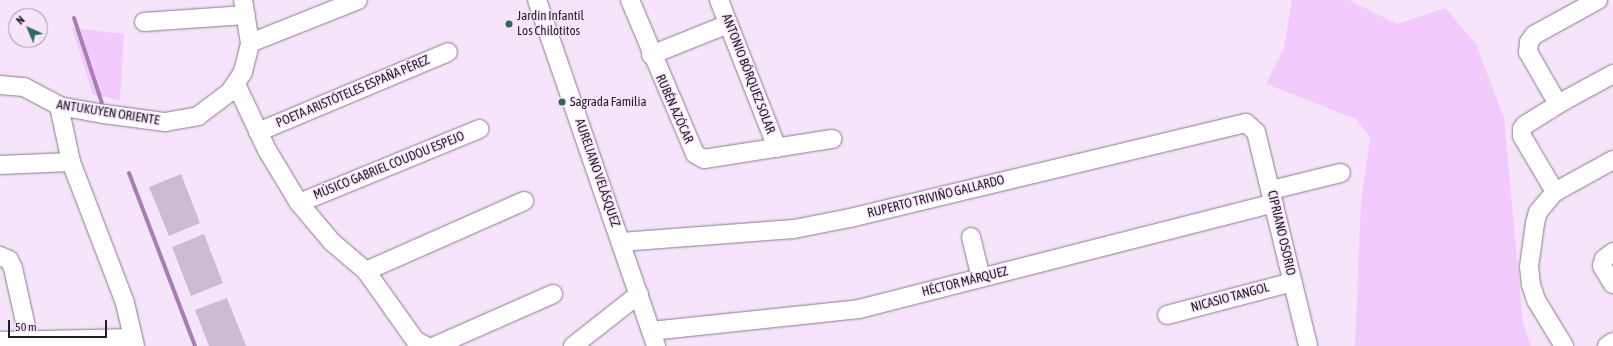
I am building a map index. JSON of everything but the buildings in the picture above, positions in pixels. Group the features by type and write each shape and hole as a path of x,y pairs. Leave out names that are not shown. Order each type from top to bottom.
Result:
{"street":[{"path":"250,44 358,0"},
{"name":"AURELIANO VELÁSQUEZ","path":"537,0 653,338"},
{"name":"RUBÉN AZÓCAR","path":"630,0 651,55 695,154 704,159 832,139"},
{"name":"ANTONIO BÓRQUEZ SOLAR","path":"719,0 777,148"},
{"path":"1558,104 1528,52 1529,42 1534,35 1598,0"},
{"path":"144,22 244,7 250,44 247,61 236,84 275,165 299,203 332,242 366,271 415,340 426,346"},
{"path":"651,55 728,24"},
{"name":"POETA ARISTÓTELES ESPAÑA PÉREZ","path":"258,132 448,52"},
{"path":"1555,192 1522,136 1525,125 1558,104 1613,74"},
{"name":"ANTUKUYEN ORIENTE","path":"0,85 24,87 58,106 173,122 189,119 206,112 221,101 236,84"},
{"path":"0,341 29,340 134,342 125,303 71,162 58,106"},
{"name":"RUPERTO TRIVIÑO GALLARDO","path":"621,242 794,229 850,218 1246,123"},
{"name":"CIPRIANO OSORIO","path":"1246,123 1256,132 1308,346"},
{"name":"MÚSICO GABRIEL COUDOU ESPEJO","path":"299,203 479,129"},
{"path":"1564,346 1536,300 1529,267 1530,244 1538,212 1555,192 1613,160"},
{"path":"0,165 71,162"},
{"name":"HÉCTOR MÁRQUEZ","path":"653,338 859,309 981,278 1272,197 1341,173"},
{"path":"366,271 524,201"},
{"path":"971,237 981,278"},
{"path":"1608,255 1602,266 1613,284"},
{"path":"0,256 9,260 13,268 29,340"},
{"name":"NICASIO TANGOL","path":"1167,315 1293,282"},
{"path":"435,346 553,294"},
{"path":"573,346 639,294"},
{"path":"1607,346 1613,342"}],"shaded area":[{"path":"1292,0 1349,0 1397,24 1445,8 1476,44 1504,118 1523,324 1531,346 1355,346 1361,203 1370,138 1356,119 1266,84 1284,48"},
{"path":"72,28 124,34 120,100 93,95"}],"waterway":[{"path":"74,18 102,103"},
{"path":"129,173 195,346"}],"place":[{"name":"Jardín Infantil Los Chilotitos","path":"509,24"},
{"name":"Sagrada Familia","path":"562,102"}]}
